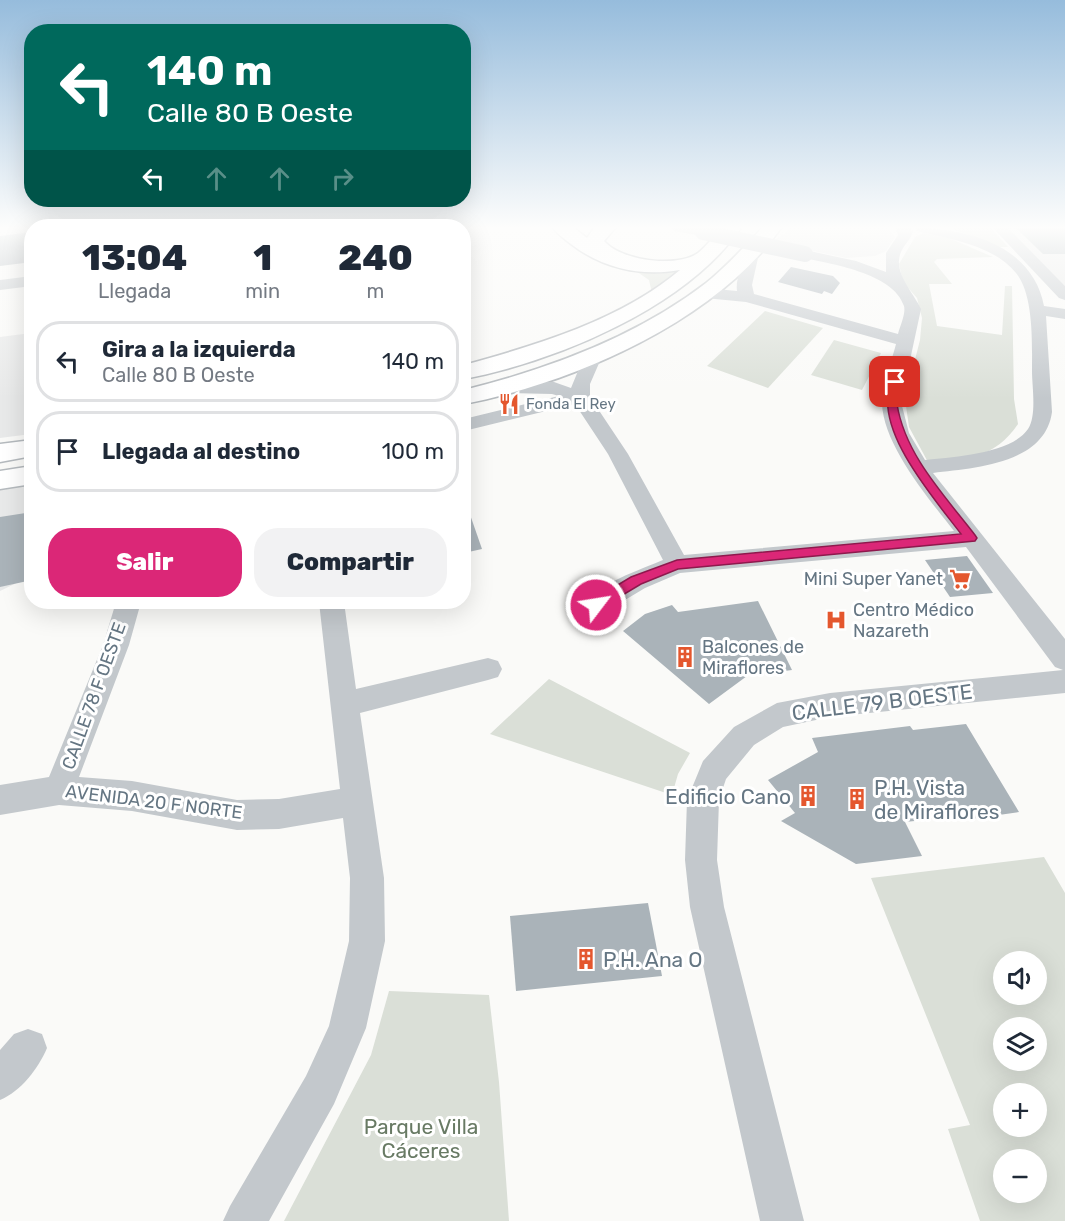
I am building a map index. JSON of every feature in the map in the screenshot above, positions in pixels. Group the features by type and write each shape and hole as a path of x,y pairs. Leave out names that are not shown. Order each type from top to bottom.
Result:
{"main road":[{"path":"636,307 644,296 646,289 644,285"},
{"path":"471,370 585,331 636,307 672,285"},
{"path":"471,395 505,387 594,354 661,320 705,293 714,285"},
{"path":"0,453 24,449"},
{"path":"0,480 24,476"}],"street":[{"path":"742,285 747,297"},
{"path":"896,285 910,299 913,309 891,402 899,433 919,468 1065,659"},
{"path":"919,468 975,461 1013,449 1034,435 1040,424 1042,412 1037,310 1031,285"},
{"path":"705,293 747,297 904,341"},
{"path":"1037,310 1065,314"},
{"path":"580,397 581,384 594,354"},
{"path":"505,387 554,388 580,397 618,454 677,564"},
{"path":"471,423 580,397"},
{"path":"596,605 636,581 677,564 971,538"},
{"name":"CALLE 78 F OESTE","path":"59,790 116,645 126,609"},
{"path":"245,1221 320,1090 348,1028 367,941 367,878 332,609"},
{"path":"345,704 488,669"},
{"name":"CALLE 79 B OESTE","path":"782,1221 707,907 701,860 703,800 714,771 744,736 777,716 830,705 1065,681"},
{"name":"AVENIDA 20 F NORTE","path":"0,800 59,790 132,796 237,814 279,814 358,801"},
{"path":"0,1080 28,1048"}],"shaded area":[{"path":"24,334 24,435 0,438 0,337"},
{"path":"24,486 24,579 0,591 0,490"}],"green space":[{"path":"650,285 662,285 652,293"},
{"path":"906,285 929,285 937,326 1002,335 1005,286 1012,286 1014,399 1018,424 999,444 979,455 929,464 909,427 905,399 920,340 922,318 917,298"},
{"path":"765,311 823,328 768,388 707,366"},
{"path":"834,340 881,353 862,390 811,375"},
{"path":"549,679 690,753 678,774 672,795 490,734"},
{"path":"1044,857 1065,893 1065,1221 980,1221 948,1129 970,1125 871,878"},
{"name":"Parque Villa Cáceres","path":"389,991 489,995 499,1082 509,1221 284,1221 371,1055"}],"building":[{"path":"789,285 839,285 832,294 824,291 822,294"},
{"path":"24,513 24,582 0,587 0,517"},
{"path":"471,517 482,549 471,551"},
{"name":"Mini Super Yanet","path":"967,556 993,593 950,597 925,560"},
{"path":"758,601 792,670 747,676 709,704 623,631 645,614 672,605 678,612"},
{"path":"966,724 1019,812 964,820 962,816 905,822 922,856 856,864 781,821 795,813 768,780 818,752 812,738 910,726 913,730"},
{"name":"P.H. Ana O","path":"648,903 662,976 516,991 510,916"}],"place":[{"name":"Fonda El Rey","path":"509,404"},
{"name":"Mini Super Yanet","path":"960,579"},
{"name":"Centro Médico Nazareth","path":"836,620"},
{"name":"Balcones de Miraflores","path":"685,657"},
{"name":"Edificio Cano","path":"808,796"},
{"name":"P.H. Vista de Miraflores","path":"857,799"},
{"name":"P.H. Ana O","path":"586,959"}],"route":[{"path":"596,605 636,581 677,564 971,538 923,475 899,433 891,402 895,382"}]}
